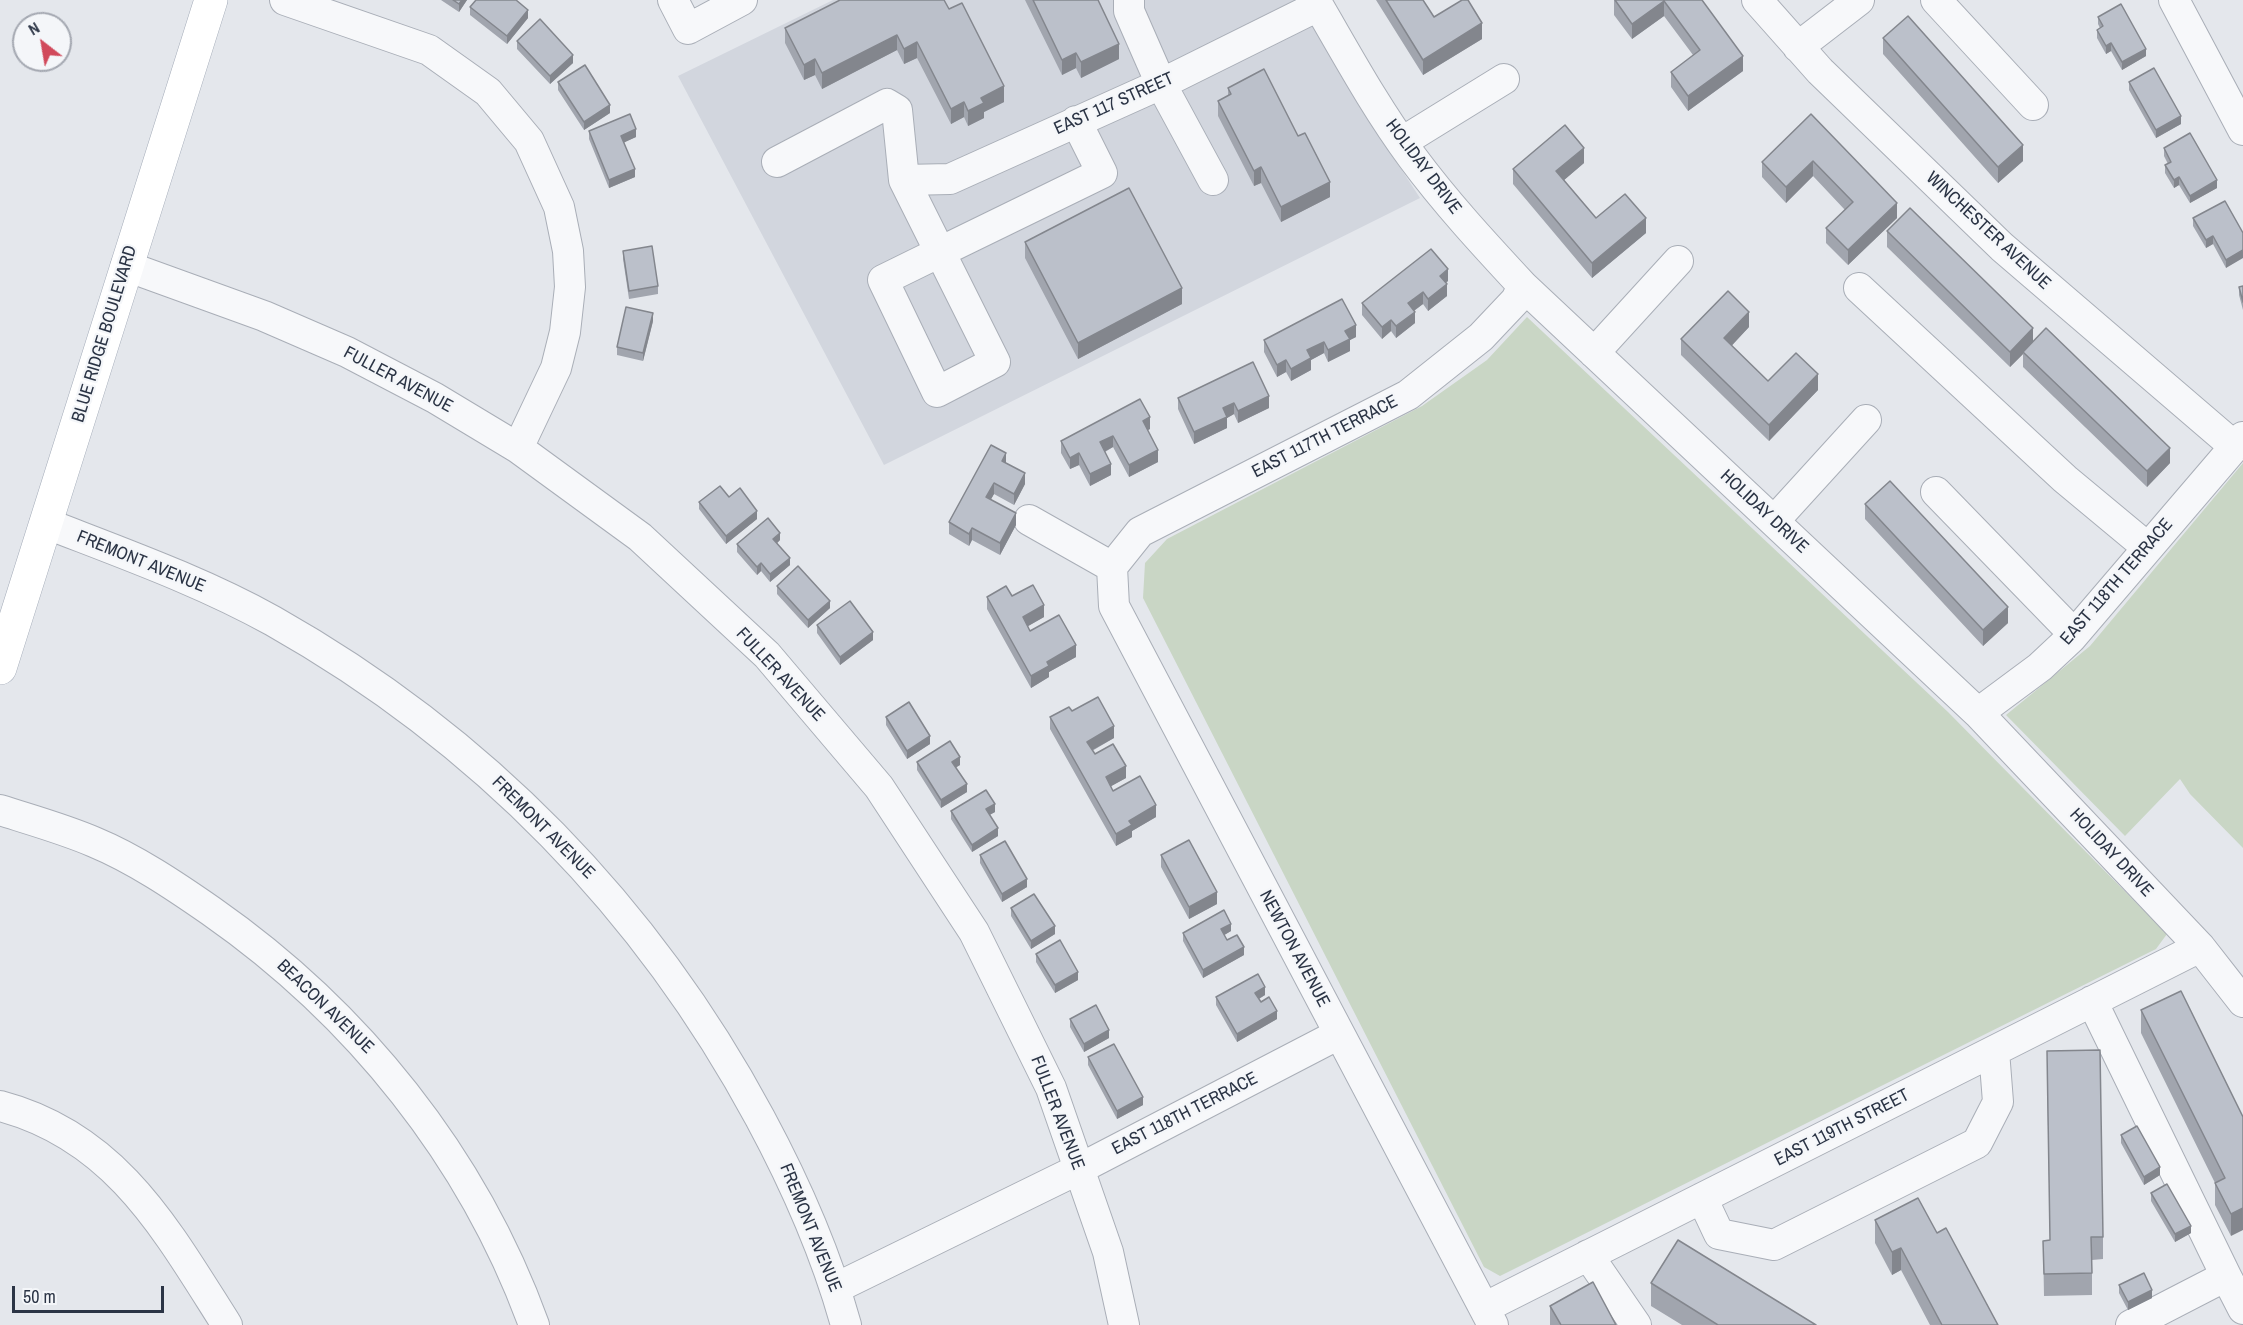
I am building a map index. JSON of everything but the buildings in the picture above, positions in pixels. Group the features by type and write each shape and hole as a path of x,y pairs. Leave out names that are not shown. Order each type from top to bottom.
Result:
{"main road":[{"name":"BLUE RIDGE BOULEVARD","path":"0,668 211,0"}],"street":[{"path":"285,0 429,50 488,92 529,141 559,207 568,251 570,287 565,332 556,368 518,448"},
{"path":"673,0 688,29 742,0"},
{"path":"1129,0 1129,12 1161,84 1213,180"},
{"name":"WINCHESTER AVENUE","path":"1756,0 1798,47 2002,247 2239,442"},
{"path":"1798,47 1859,0"},
{"path":"1936,0 2033,105"},
{"path":"2174,0 2243,130"},
{"name":"EAST 117 STREET","path":"904,180 950,179 1161,84 1317,3"},
{"name":"HOLIDAY DRIVE","path":"1317,3 1358,77 1402,142 1471,231 1523,286 1978,713 2200,947 2243,1002"},
{"path":"1402,142 1504,79"},
{"path":"777,162 887,104 897,110 904,180 940,252 1102,173 1076,121"},
{"path":"1594,352 1678,261"},
{"name":"FULLER AVENUE","path":"126,266 264,316 347,352 435,398 518,448 640,537 759,647 879,788 974,932 1051,1088 1108,1252 1124,1325"},
{"name":"EAST 117TH TERRACE","path":"1112,567 1140,532 1408,395 1481,337 1516,300 1523,286"},
{"path":"1859,288 2065,479 2148,548"},
{"path":"1774,521 1866,420"},
{"name":"EAST 118TH TERRACE","path":"1978,713 2040,667 2074,634 2239,442"},
{"path":"1936,492 2074,634"},
{"path":"1029,520 1112,567"},
{"name":"FREMONT AVENUE","path":"45,523 178,574 273,621 381,688 481,766 573,853 655,951 726,1055 786,1167 836,1288 846,1325"},
{"name":"NEWTON AVENUE","path":"1112,567 1114,606 1489,1316"},
{"name":"BEACON AVENUE","path":"0,810 95,842 179,888 254,941 324,1002 376,1057 433,1130 482,1208 522,1291 534,1325"},
{"name":"EAST 119TH STREET","path":"1489,1316 1588,1256 2200,947"},
{"path":"2092,1001 2243,1309"},
{"name":"EAST 118TH TERRACE","path":"836,1288 1079,1169 1339,1035"},
{"path":"1702,1198 1719,1234 1774,1245 1977,1143 1998,1102 1994,1051"},
{"path":"0,1106 19,1111 60,1130 97,1155 130,1185 159,1219 227,1325"},
{"path":"1588,1256 1636,1325"},
{"path":"2131,1325 2226,1276"}],"shaded area":[{"path":"833,0 1297,0 1353,95 1420,198 884,465 678,76"}],"green space":[{"path":"1527,317 1948,712 2167,934 2156,949 1500,1276 1484,1267 1143,598 1145,563 1167,539 1422,406 1487,360"},
{"path":"2243,463 2243,848 2190,794 2180,779 2125,836 2006,715 2090,646"}]}
